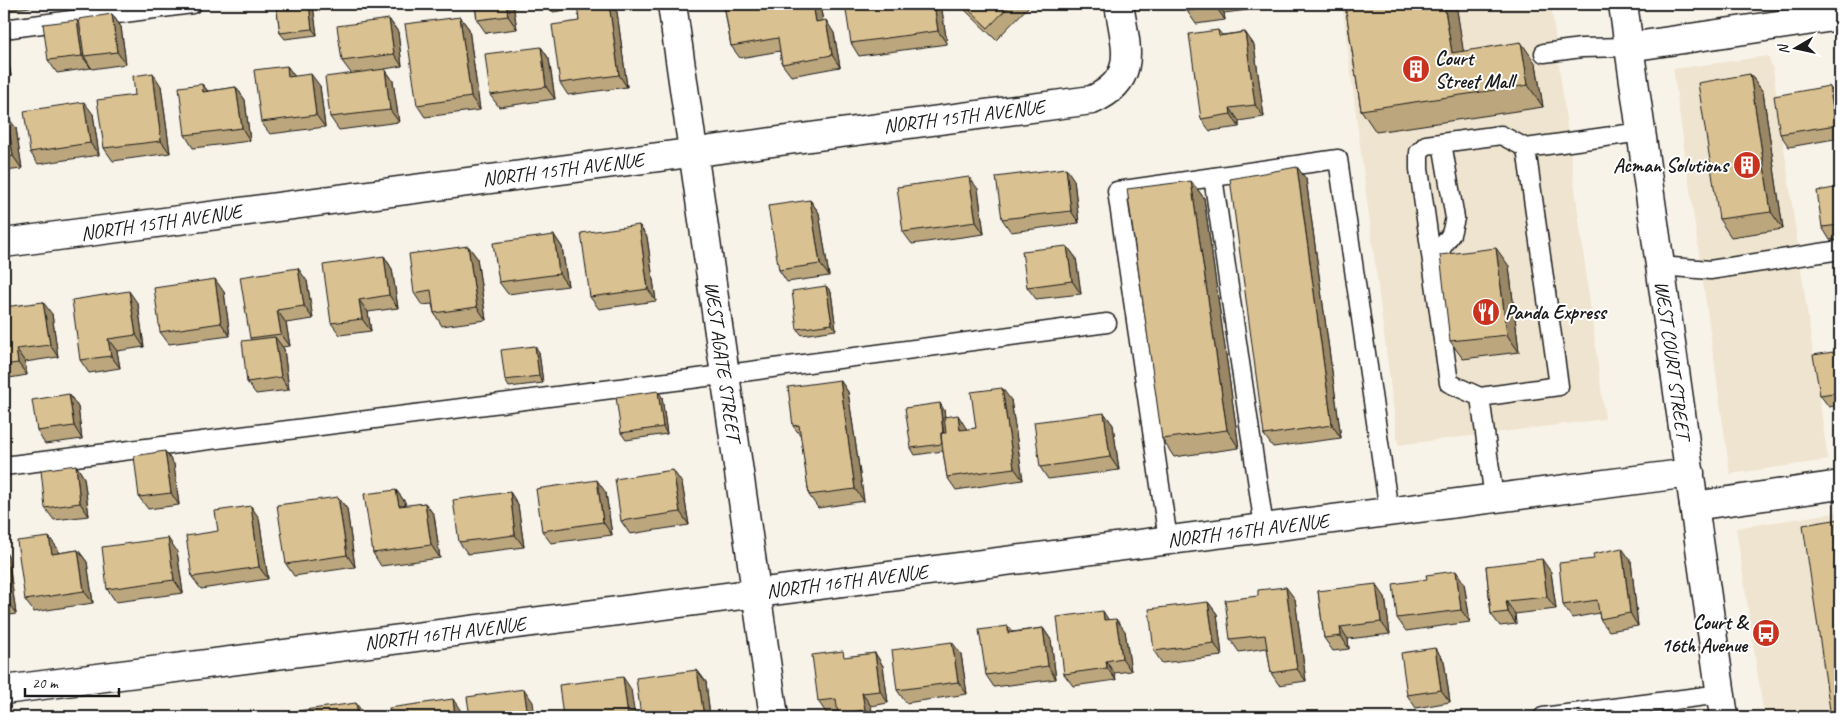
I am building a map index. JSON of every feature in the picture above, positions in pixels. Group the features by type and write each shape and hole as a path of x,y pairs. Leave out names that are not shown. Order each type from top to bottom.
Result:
{"street":[{"name":"WEST AGATE STREET","path":"672,4 774,717"},
{"name":"NORTH 15TH AVENUE","path":"4,243 1092,100 1106,94 1117,83 1124,71 1127,55 1119,4"},
{"name":"WEST COURT STREET","path":"1622,4 1722,706"},
{"path":"1629,47 1840,16"},
{"name":"NORTH 16TH AVENUE","path":"4,690 1690,473"},
{"path":"1694,506 1840,485"}],"lane":[{"path":"4,29 192,4"},
{"path":"1544,53 1581,48 1629,47"},
{"path":"1526,148 1559,386 1480,397 1448,383 1419,169 1419,152 1426,145 1500,135 1526,148 1641,132"},
{"path":"1432,262 1451,234 1455,218 1442,143"},
{"path":"1168,540 1117,191 1338,159 1389,512"},
{"path":"1213,177 1264,528"},
{"path":"1660,266 1710,270 1840,250"},
{"path":"4,466 1107,323"},
{"path":"1480,397 1494,498"},
{"path":"1543,717 1722,706"}],"shaded area":[{"path":"1342,4 1551,4 1605,419 1398,445"},
{"path":"1768,56 1773,69 1828,460 1730,474 1673,69"},
{"path":"1840,512 1840,717 1764,717 1736,528"}],"building":[{"path":"276,4 309,4 312,29 280,33"},
{"path":"475,4 506,4 508,16 477,20"},
{"path":"577,4 609,4 619,75 560,83 552,25 579,21"},
{"path":"724,4 813,4 816,22 826,20 832,55 782,64 778,38 731,46"},
{"path":"845,4 934,4 938,31 851,43"},
{"path":"963,4 1011,4 988,28"},
{"path":"1186,4 1216,4 1216,7 1187,11"},
{"name":"Court Street Mall","path":"1345,4 1444,4 1452,53 1521,42 1528,85 1361,110"},
{"path":"112,14 117,52 84,56 79,19"},
{"path":"460,17 471,97 417,105 405,24"},
{"path":"389,19 394,54 342,61 337,26"},
{"path":"77,20 82,56 48,60 43,24"},
{"path":"1218,30 1219,36 1245,32 1255,105 1230,108 1231,114 1201,119 1189,34"},
{"path":"541,47 546,87 490,95 485,54"},
{"path":"287,66 288,77 311,74 316,115 261,122 254,70"},
{"path":"385,69 390,110 330,117 325,77"},
{"path":"153,73 161,141 104,148 97,100 135,95 133,76"},
{"name":"Acman Solutions","path":"1750,74 1771,212 1719,219 1698,83"},
{"path":"202,84 203,92 236,87 242,128 185,135 179,87"},
{"path":"1829,86 1836,125 1780,134 1774,96"},
{"path":"84,102 90,143 30,152 24,111"},
{"path":"4,116 7,116 13,156 4,158"},
{"path":"1297,167 1332,425 1264,435 1230,179"},
{"path":"1066,168 1071,211 1002,219 996,177"},
{"path":"969,177 976,222 903,232 897,187"},
{"path":"1191,181 1227,430 1162,439 1127,189"},
{"path":"1840,187 1840,225 1822,227 1817,191"},
{"path":"810,200 820,264 779,270 768,206"},
{"path":"639,225 648,289 590,297 581,233"},
{"path":"554,235 559,274 499,282 493,243"},
{"path":"468,246 477,307 434,313 431,290 414,293 409,254"},
{"path":"1067,246 1072,281 1027,287 1022,251"},
{"name":"Panda Express","path":"1496,248 1507,335 1450,341 1440,255"},
{"path":"384,256 389,295 359,300 362,319 331,323 323,265"},
{"path":"298,268 304,306 277,310 281,334 250,338 240,277"},
{"path":"215,279 221,323 160,332 154,288"},
{"path":"826,286 832,324 797,329 792,291"},
{"path":"129,291 136,335 108,339 111,356 80,360 72,300"},
{"path":"43,302 50,345 16,349 18,363 4,365 4,307"},
{"path":"275,337 281,377 247,382 242,341"},
{"path":"535,346 539,376 505,380 501,350"},
{"path":"1840,351 1840,392 1820,395 1813,355"},
{"path":"840,380 855,489 809,495 799,425 793,426 788,387"},
{"path":"1002,388 1014,468 947,477 941,438 941,433 946,433 944,417 958,415 960,430 976,428 971,392"},
{"path":"658,391 663,427 621,433 616,397"},
{"path":"69,394 74,426 37,431 32,400"},
{"path":"940,403 943,433 941,433 942,444 911,448 905,408"},
{"path":"1104,413 1110,457 1040,467 1034,422"},
{"path":"165,451 171,493 139,497 134,456"},
{"path":"76,465 80,503 45,508 41,470"},
{"path":"673,470 680,512 621,521 615,479"},
{"path":"597,480 603,522 542,531 536,489"},
{"path":"396,490 399,506 425,503 431,545 373,553 364,494"},
{"path":"510,492 515,535 459,542 453,500"},
{"path":"338,497 347,555 286,564 277,505"},
{"path":"251,506 259,567 192,577 186,536 218,531 215,511"},
{"path":"1840,519 1840,717 1831,717 1803,525"},
{"path":"49,537 52,554 78,550 84,591 25,600 17,541"},
{"path":"168,538 174,580 107,589 102,547"},
{"path":"1622,548 1630,613 1600,619 1597,600 1563,605 1559,563 1594,559 1593,554"},
{"path":"1542,559 1547,597 1506,601 1508,612 1491,614 1486,566"},
{"path":"1456,571 1461,610 1397,618 1393,584 1427,579 1426,575"},
{"path":"4,574 8,602 4,602"},
{"path":"1376,584 1381,622 1340,627 1341,636 1324,638 1318,591"},
{"path":"1286,587 1297,669 1271,673 1265,635 1230,639 1225,600 1258,596 1258,590"},
{"path":"1208,602 1214,643 1154,651 1149,609"},
{"path":"1103,611 1104,620 1116,619 1122,658 1106,661 1107,668 1064,674 1057,617"},
{"path":"1008,626 1008,633 1043,628 1048,666 986,675 979,630"},
{"path":"952,642 958,682 897,690 892,650"},
{"path":"1435,648 1441,690 1407,695 1401,653"},
{"path":"843,651 844,657 875,653 880,691 862,693 865,710 838,714 836,699 818,701 812,655"},
{"path":"697,670 704,717 656,717 656,715 641,717 636,678"},
{"path":"623,677 628,717 563,717 559,685"},
{"path":"524,689 528,717 470,717 467,697"},
{"path":"453,699 455,717 390,717 389,708"},
{"path":"356,703 358,717 297,717 297,711"},
{"path":"1614,710 1615,717 1579,717 1578,714"},
{"path":"281,714 282,717 254,717"}],"place":[{"name":"Court Street Mall","path":"1416,69"},
{"name":"Acman Solutions","path":"1747,165"},
{"name":"Panda Express","path":"1486,312"},
{"name":"Court & 16th Avenue","path":"1766,633"}]}
